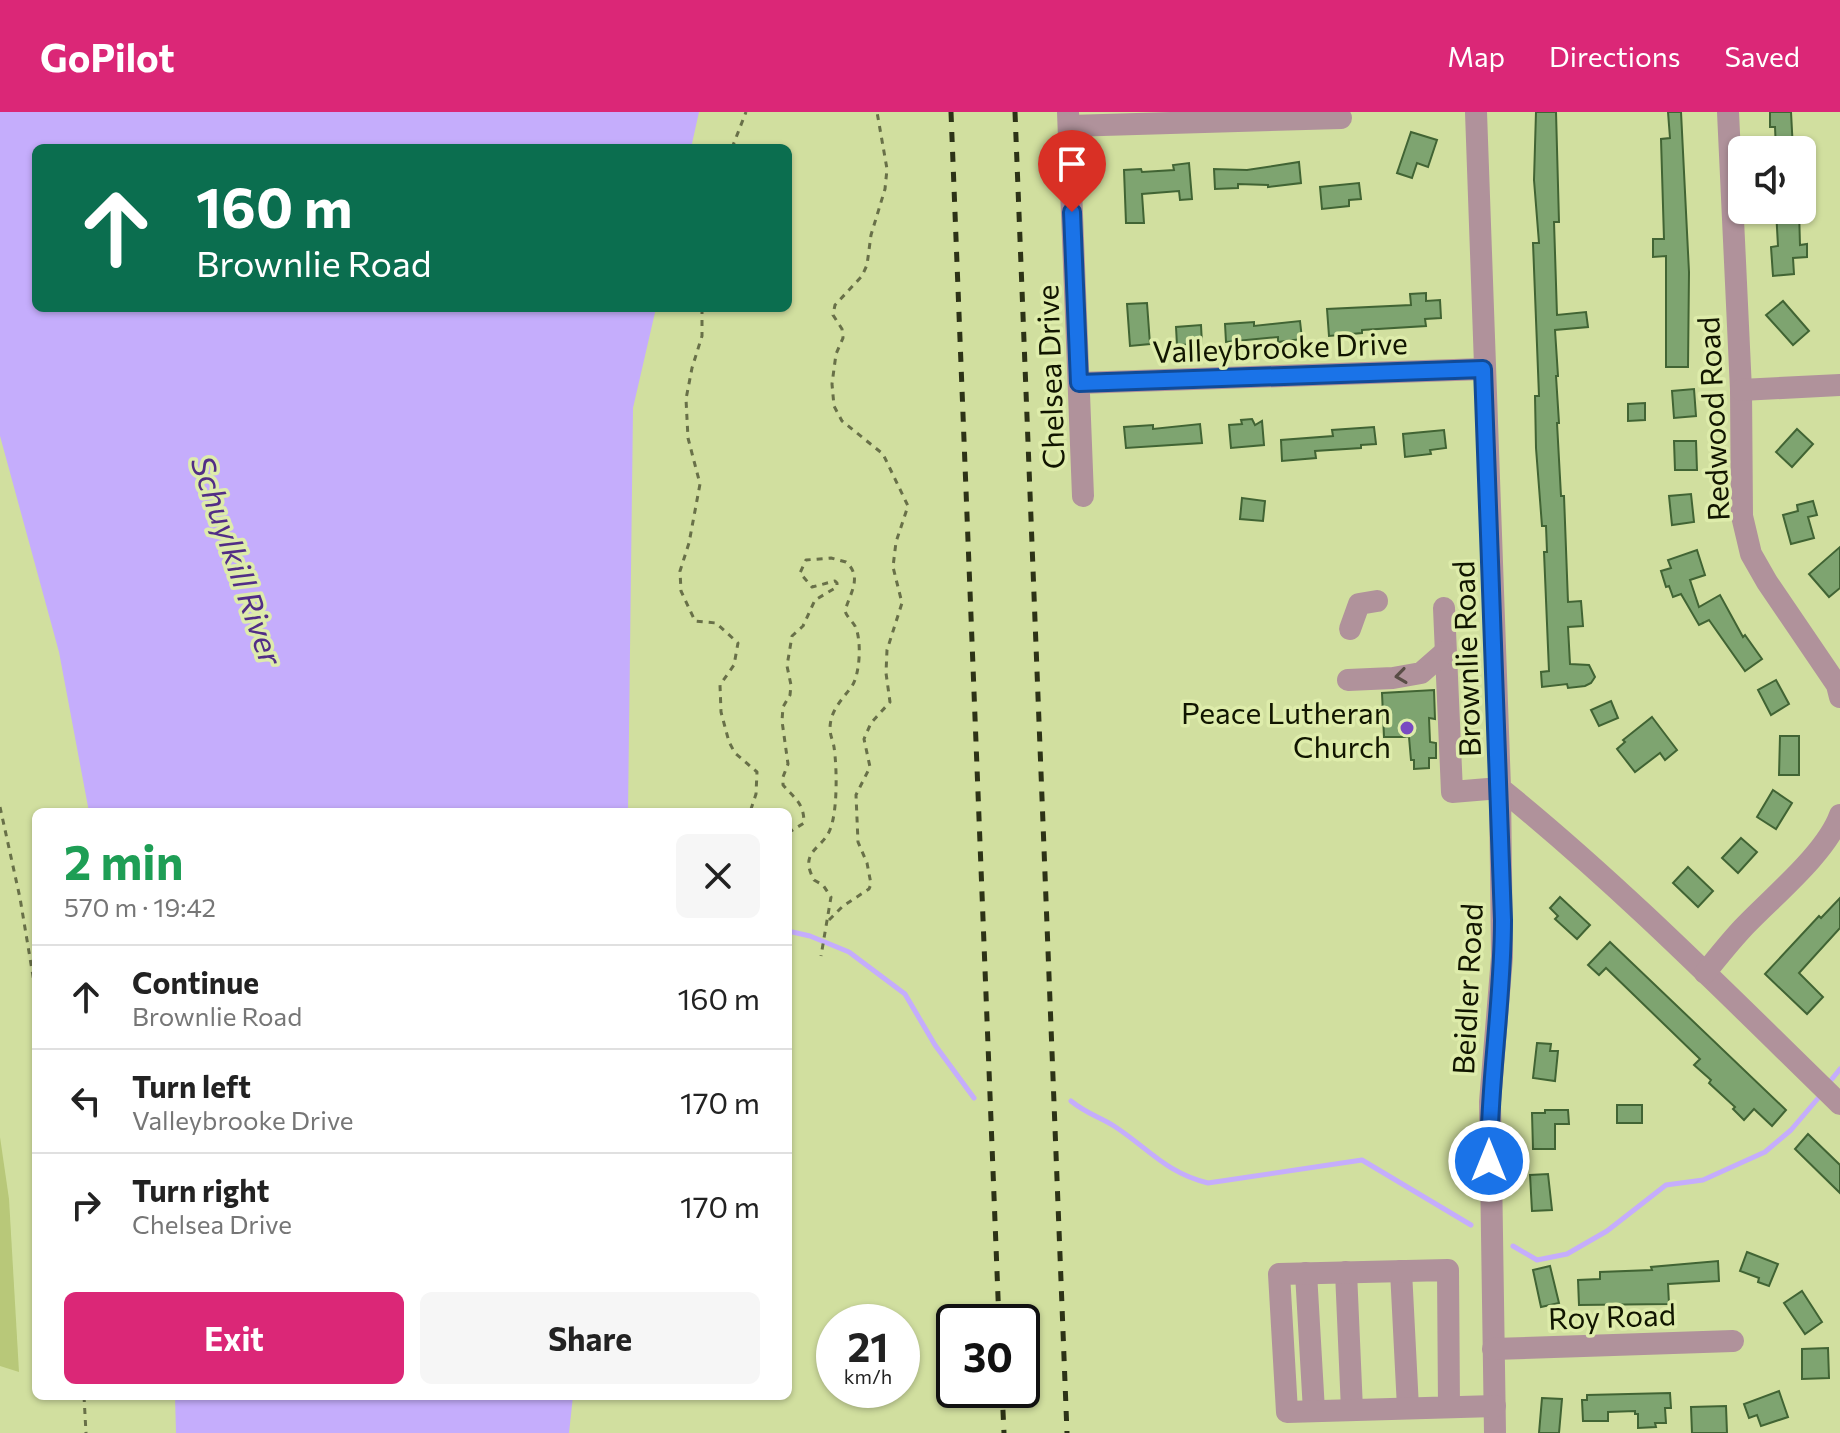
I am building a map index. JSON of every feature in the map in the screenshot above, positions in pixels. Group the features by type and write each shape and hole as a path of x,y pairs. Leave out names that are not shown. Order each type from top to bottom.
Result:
{"street":[{"name":"Brownlie Road","path":"1476,112 1500,788 1543,823 1705,973 1840,1104"},
{"name":"Redwood Road","path":"1728,112 1741,390 1742,516 1751,554 1839,688"},
{"path":"1068,119 1341,118"},
{"name":"Chelsea Drive","path":"1068,119 1083,496"},
{"name":"Valleybrooke Drive","path":"1079,383 1483,369"},
{"path":"1741,390 1840,385"},
{"path":"1350,629 1359,604 1377,601"},
{"path":"1444,608 1452,792 1500,788"},
{"path":"1348,680 1421,673 1445,652"},
{"name":"Beidler Road","path":"1495,1433 1490,1102 1502,957 1500,788"},
{"path":"1705,973 1742,928 1774,899 1834,831 1840,815"},
{"path":"1449,1407 1448,1270 1306,1273 1314,1411 1495,1406"},
{"path":"1401,1271 1408,1408"},
{"path":"1346,1272 1352,1410"},
{"name":"Roy Road","path":"1493,1349 1733,1341"}],"path":[{"path":"734,144 746,112"},
{"path":"829,920 843,906 869,889 871,884 858,842 856,795 870,767 864,739 871,723 890,702 887,650 902,603 893,567 896,542 908,506 883,454 842,421 834,406 833,395 836,354 843,338 842,329 833,315 835,305 862,276 867,265 871,235 885,189 887,169 877,112"},
{"path":"702,312 702,336 686,399 688,438 700,484 689,543 680,571 681,591 695,621 716,623 738,643 734,665 720,685 721,712 735,753 757,772 756,794 751,808"},
{"path":"792,830 804,823 802,805 783,785 788,764 782,721 783,707 790,695 787,666 792,636 803,626 815,600 837,587 835,581 812,587 800,573 806,560 831,558 846,562 855,574 855,585 845,611 856,627 858,663 854,683 836,706 830,729 836,787 830,831 811,854 809,866 814,880 823,885 831,897 821,956"},
{"path":"0,807 32,970"},
{"path":"84,1400 86,1433"}],"green space":[{"path":"0,1137 9,1199 19,1372 0,1366"}],"water":[{"name":"Schuylkill River","path":"0,112 699,112 692,144 32,144 32,312 655,312 633,408 628,808 88,808 59,652 0,436"},
{"path":"175,1400 573,1400 569,1433 176,1433"}],"building":[{"path":"1536,112 1556,112 1559,222 1554,222 1557,315 1586,312 1588,327 1555,330 1557,423 1561,496 1564,496 1568,602 1581,601 1583,626 1568,627 1570,664 1589,665 1595,677 1585,686 1568,688 1567,684 1542,687 1541,672 1549,671 1544,552 1547,552 1546,526 1542,526 1536,448 1535,396 1539,396 1533,243 1539,243 1534,180"},
{"path":"1668,112 1681,112 1689,272 1688,367 1666,367 1666,256 1653,257 1653,239 1664,239 1661,139 1670,138"},
{"path":"1770,112 1791,112 1792,136 1775,136 1775,127 1770,127"},
{"path":"1411,132 1437,140 1428,167 1417,163 1412,178 1397,173"},
{"path":"1299,162 1301,183 1268,187 1238,184 1238,188 1215,189 1214,169 1247,170"},
{"path":"1189,163 1192,199 1180,200 1179,191 1142,194 1144,223 1126,223 1124,170 1174,170 1173,165"},
{"path":"1359,183 1361,199 1349,200 1349,206 1322,209 1320,187"},
{"path":"1777,224 1799,224 1800,245 1807,244 1807,257 1793,258 1794,274 1773,276 1771,247 1778,246"},
{"path":"1426,293 1426,301 1440,300 1441,318 1425,319 1426,326 1362,330 1362,333 1329,336 1327,309 1411,305 1410,294"},
{"path":"1783,301 1809,331 1793,345 1766,315"},
{"path":"1147,303 1150,344 1130,346 1127,304"},
{"path":"1300,321 1302,339 1278,342 1278,337 1226,342 1225,324 1254,322 1254,326"},
{"path":"1201,325 1202,344 1177,345 1176,327"},
{"path":"1694,389 1696,416 1674,418 1672,391"},
{"path":"1645,403 1645,420 1628,421 1628,404"},
{"path":"1252,419 1255,425 1262,421 1264,445 1231,448 1229,425"},
{"path":"1200,424 1202,443 1126,448 1124,427 1153,425 1153,429"},
{"path":"1374,427 1376,444 1315,451 1316,458 1282,461 1281,440 1333,436 1332,430"},
{"path":"1797,429 1813,444 1792,467 1776,452"},
{"path":"1444,430 1446,448 1430,450 1431,454 1405,457 1403,434"},
{"path":"1674,441 1696,441 1697,470 1675,470"},
{"path":"1691,494 1694,522 1672,525 1669,496"},
{"path":"1242,498 1265,501 1263,521 1240,519"},
{"path":"1813,501 1817,515 1808,517 1814,538 1791,544 1783,515 1798,511 1797,505"},
{"path":"1840,547 1840,588 1829,597 1809,574"},
{"path":"1697,550 1705,575 1690,580 1699,607 1720,595 1743,637 1745,635 1762,659 1745,671 1709,620 1699,625 1681,594 1673,597 1669,586 1666,587 1661,571 1671,568 1668,560"},
{"path":"1776,680 1789,704 1771,715 1758,690"},
{"name":"Peace Lutheran Church","path":"1434,690 1435,719 1429,718 1430,742 1436,743 1436,758 1429,758 1429,768 1414,769 1409,737 1384,737 1382,693"},
{"path":"1611,701 1618,718 1599,726 1591,710"},
{"path":"1652,717 1677,750 1665,760 1660,753 1635,772 1617,749 1625,742 1623,740"},
{"path":"1780,736 1799,736 1799,775 1779,775"},
{"path":"1773,790 1792,803 1776,829 1757,817"},
{"path":"1741,838 1757,852 1738,873 1722,858"},
{"path":"1688,867 1713,891 1698,907 1673,883"},
{"path":"1560,897 1590,925 1577,939 1555,919 1558,916 1550,908"},
{"path":"1840,898 1840,928 1799,973 1823,997 1807,1014 1765,974"},
{"path":"1610,942 1786,1110 1772,1126 1754,1109 1744,1120 1709,1083 1711,1080 1694,1065 1700,1059 1606,968 1599,975 1588,965"},
{"path":"1537,1043 1551,1044 1550,1051 1558,1051 1555,1081 1533,1078"},
{"path":"1617,1105 1642,1105 1642,1123 1617,1123"},
{"path":"1545,1110 1568,1110 1569,1124 1555,1124 1555,1149 1533,1149 1532,1113 1545,1113"},
{"path":"1808,1134 1840,1165 1840,1193 1795,1149"},
{"path":"1548,1174 1552,1210 1532,1211 1530,1175"},
{"path":"1747,1252 1778,1264 1769,1286 1758,1282 1759,1278 1740,1271"},
{"path":"1718,1261 1719,1281 1668,1284 1669,1304 1579,1305 1578,1280 1600,1279 1600,1272 1652,1270 1651,1267"},
{"path":"1550,1266 1559,1303 1541,1307 1533,1270"},
{"path":"1802,1291 1822,1322 1805,1334 1784,1303"},
{"path":"1828,1348 1829,1378 1802,1379 1802,1349"},
{"path":"1779,1391 1788,1417 1761,1426 1757,1415 1749,1418 1744,1404"},
{"path":"1670,1393 1671,1408 1665,1408 1666,1423 1655,1423 1656,1427 1638,1428 1638,1414 1635,1411 1608,1412 1608,1421 1583,1421 1582,1400 1587,1400 1587,1395"},
{"path":"1542,1398 1562,1399 1559,1433 1539,1433"},
{"path":"1726,1406 1727,1433 1692,1433 1691,1407"}],"waterway":[{"path":"792,932 849,952 905,994 935,1045 974,1098"},
{"path":"1828,1084 1840,1069"},
{"path":"1513,1246 1537,1260 1567,1254 1607,1231 1666,1185 1703,1180 1765,1152 1791,1130 1820,1096"},
{"path":"1071,1101 1193,1179 1208,1183 1362,1160 1471,1225"}],"railway":[{"path":"951,112 998,1304"},
{"path":"1015,112 1067,1433"},
{"path":"1003,1408 1004,1433"}],"place":[{"name":"Peace Lutheran Church","path":"1407,728"}],"route":[{"path":"1072,212 1079,383 1483,369 1503,920 1500,996 1490,1102 1489,1161"}]}
